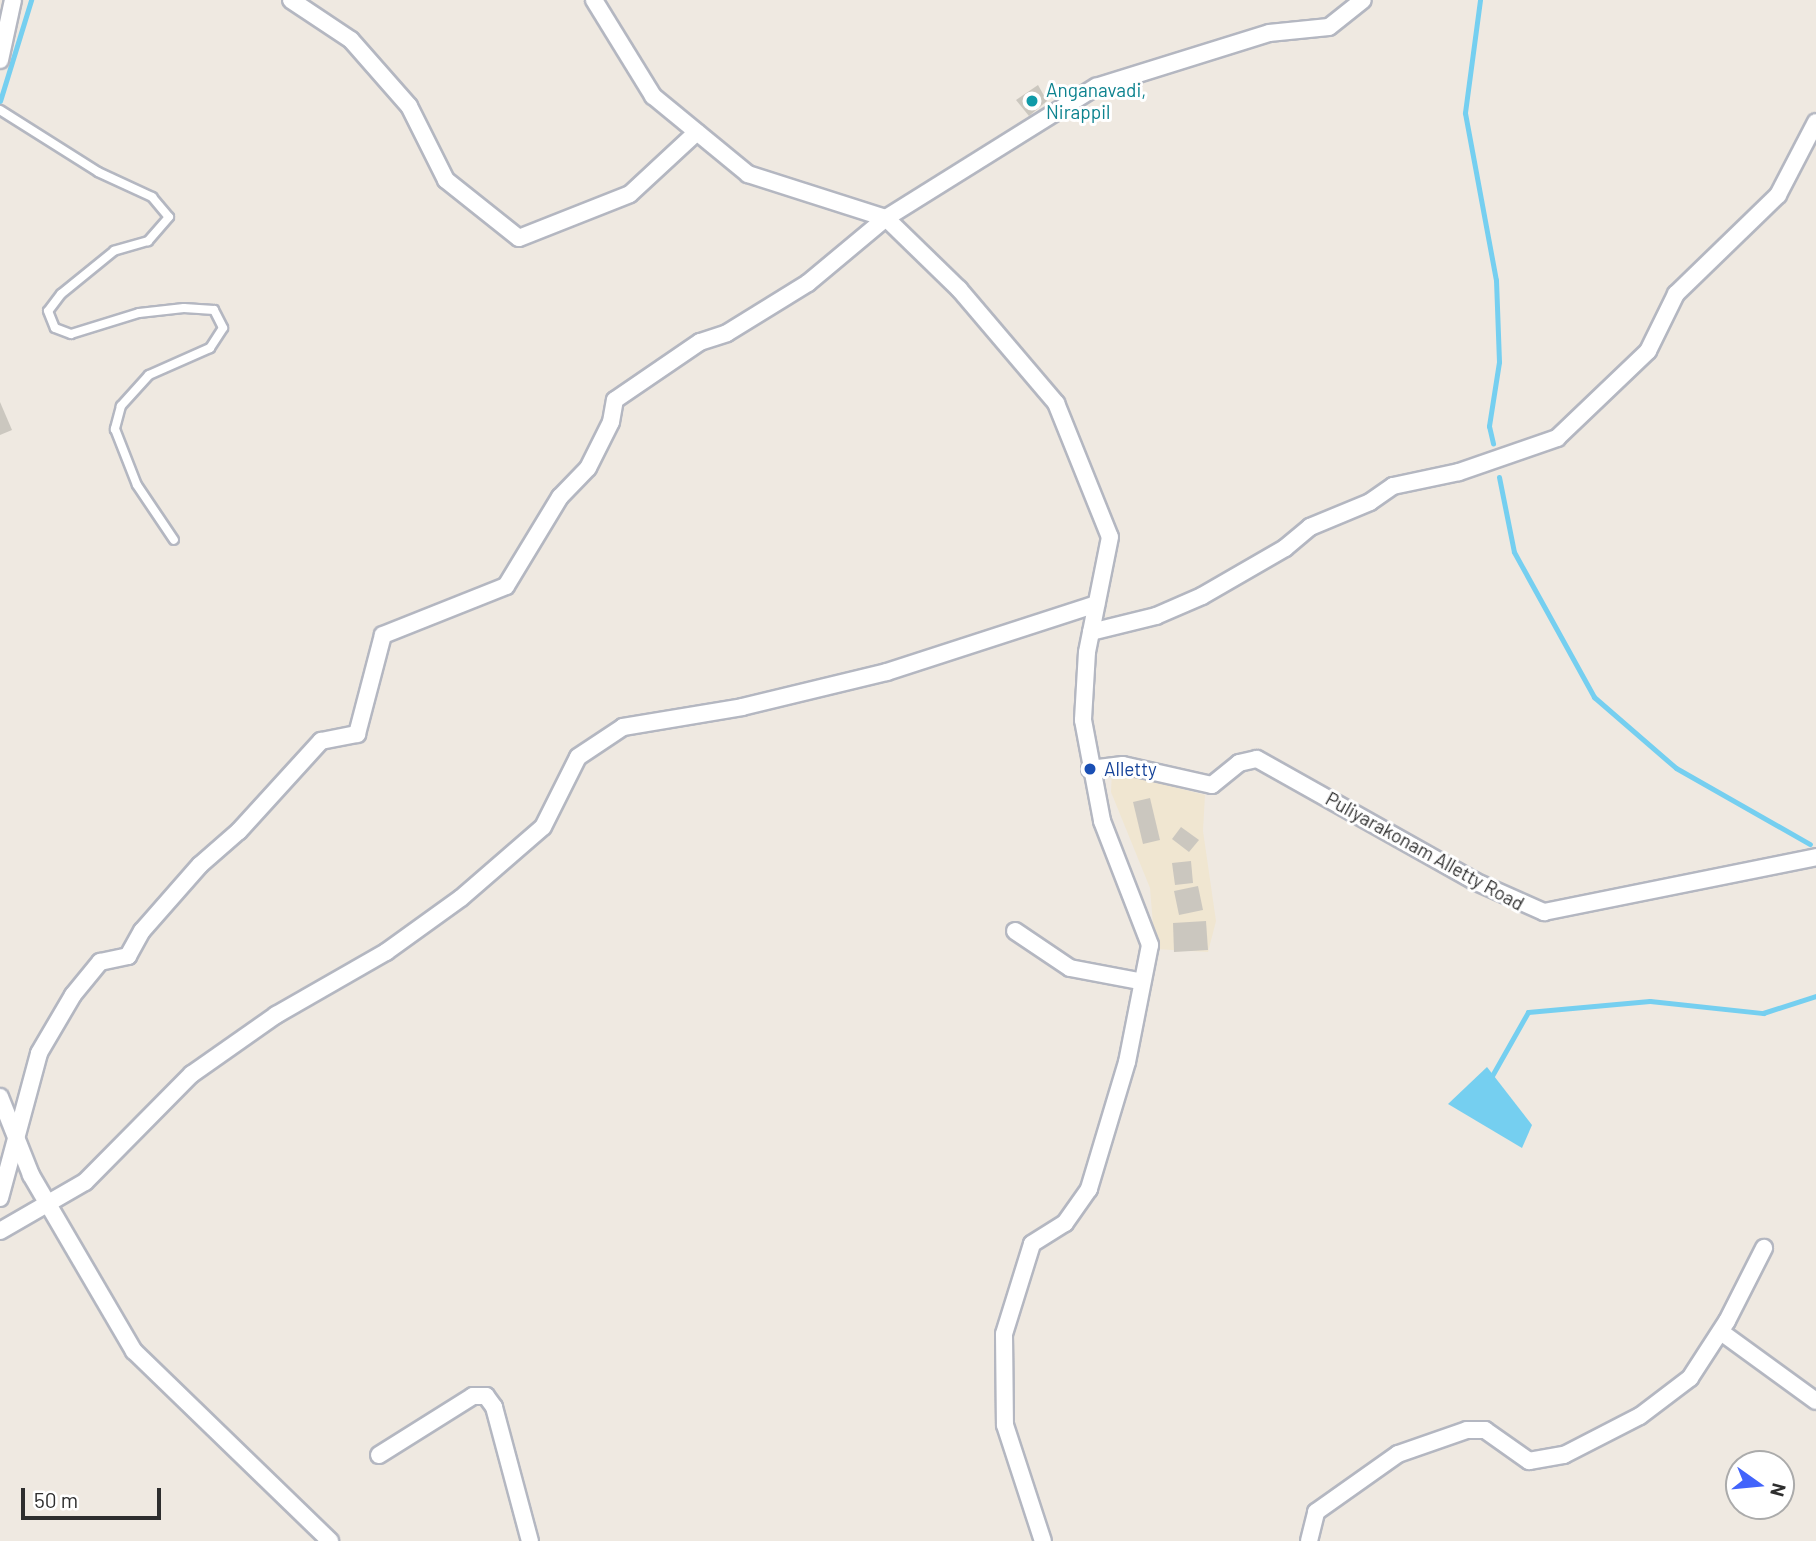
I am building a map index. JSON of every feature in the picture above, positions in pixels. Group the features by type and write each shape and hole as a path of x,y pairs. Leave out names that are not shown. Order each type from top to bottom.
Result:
{"street":[{"path":"0,60 13,0"},
{"path":"291,0 351,40 410,106 446,180 519,238 630,194 697,132"},
{"path":"594,0 653,96 748,174 886,218 959,289 1056,403 1110,537 1091,632 1083,720 1090,769 1116,861 1148,936 1127,1062 1090,1189 1065,1223 1032,1244 1004,1334 1005,1424 1043,1541"},
{"path":"0,1198 15,1134 52,1027 100,962 128,957 142,931 200,865 239,831 321,741 357,734 383,635 506,586 560,497 587,468 611,422 615,400 700,342 727,333 808,283 886,218 1096,87 1269,33 1329,27 1363,0"},
{"path":"1091,632 1156,616 1202,596 1285,548 1310,527 1370,502 1393,486 1459,472 1557,439 1648,351 1676,294 1778,195 1816,122"},
{"path":"0,1231 85,1182 192,1074 276,1015 386,952 510,858 543,827 578,757 624,727 742,707 887,672 1096,604"},
{"name":"Puliyarakonam Alletty Road","path":"1090,769 1123,765 1212,785 1239,763 1256,759 1535,911 1649,894 1816,857"},
{"path":"1015,931 1070,968 1139,981"},
{"path":"0,1097 48,1204 134,1351 330,1541"},
{"path":"1310,1541 1316,1512 1352,1483 1398,1454 1443,1437 1485,1430 1530,1461 1564,1455 1668,1397 1690,1378 1721,1332 1764,1248"},
{"path":"1721,1332 1816,1401"},
{"path":"379,1455 473,1396 486,1395 494,1407 530,1541"}],"lane":[{"path":"0,110 98,172 152,197 169,217 148,241 114,251 61,294 48,311 55,328 71,334 139,313 184,308 214,310 223,328 210,348 149,375 121,407 115,429 137,485 174,540"}],"shaded area":[{"path":"1112,771 1205,795 1203,831 1216,921 1208,952 1155,949 1150,888 1111,792"}],"water":[{"path":"1487,1067 1532,1125 1522,1148 1448,1104"}],"building":[{"name":"Anganavadi, Nirappil","path":"1038,85 1047,101 1029,116 1016,100"},
{"path":"0,402 12,430 0,435"},
{"path":"1150,798 1160,840 1143,844 1133,802"},
{"path":"1181,827 1199,840 1189,852 1172,839"},
{"path":"1191,861 1193,883 1175,885 1172,863"},
{"path":"1198,886 1203,910 1179,915 1174,891"},
{"path":"1206,921 1208,950 1174,952 1173,923"}],"waterway":[{"path":"0,101 31,0"},
{"path":"1480,0 1465,113 1496,280 1499,362 1489,426 1493,444"},
{"path":"1499,477 1514,552 1594,697 1676,768 1810,844"},
{"path":"1489,1081 1528,1012 1650,1001 1763,1013 1816,996"}],"place":[{"name":"Anganavadi, Nirappil","path":"1032,101"},
{"name":"Alletty","path":"1090,769"}]}
